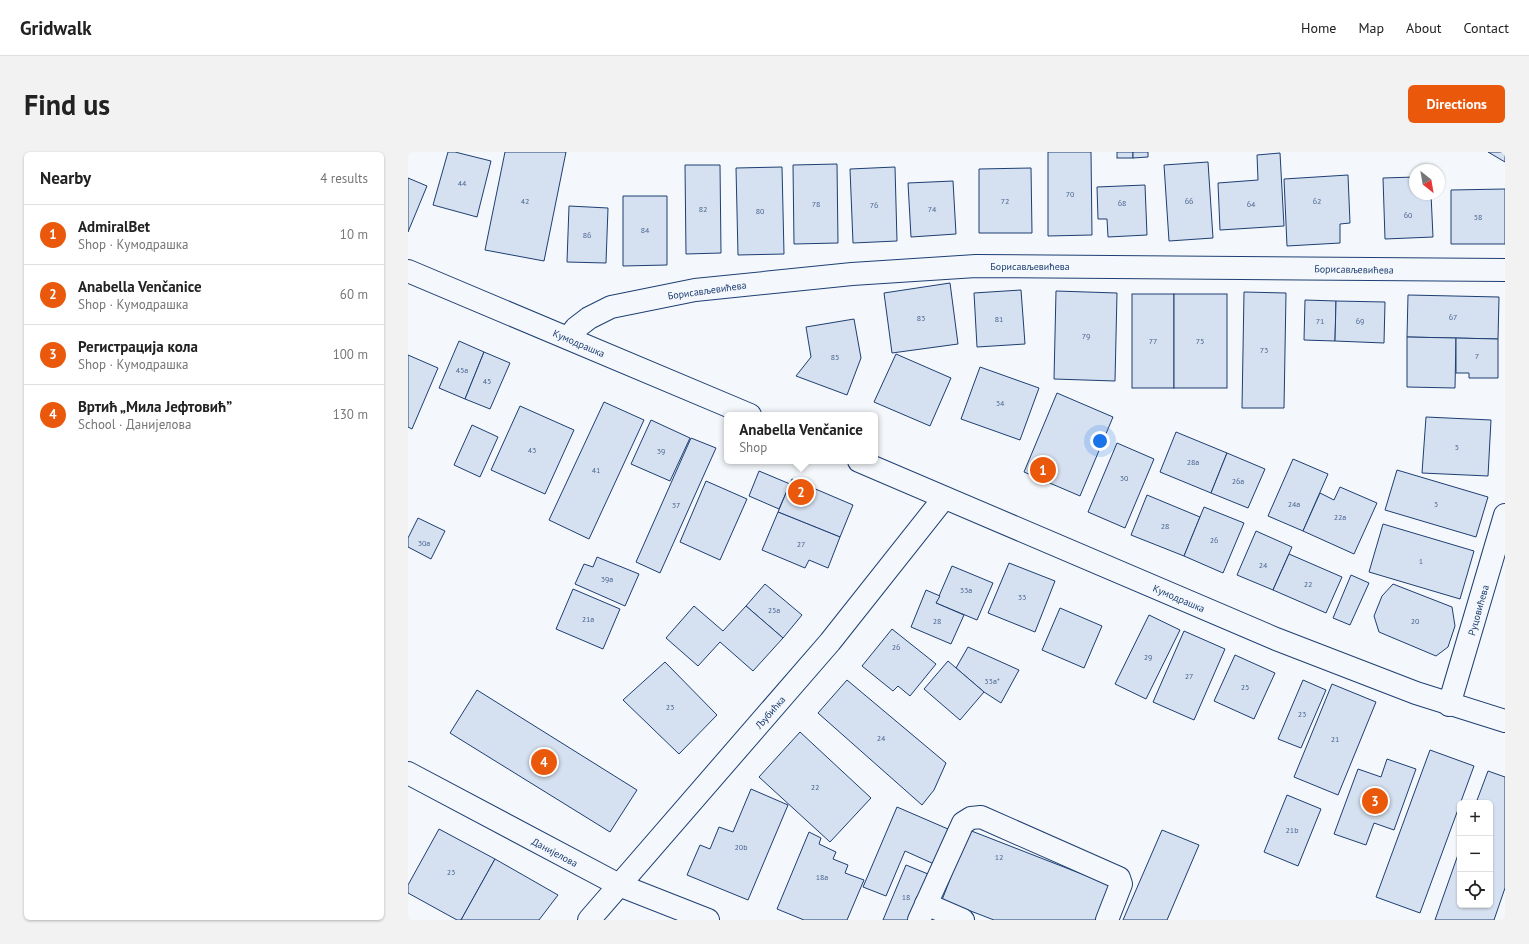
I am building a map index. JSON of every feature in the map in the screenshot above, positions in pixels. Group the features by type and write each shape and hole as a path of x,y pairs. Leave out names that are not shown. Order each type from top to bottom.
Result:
{"street":[{"name":"Борисављевићева","path":"568,338 576,328 588,318 611,307 695,290 852,274 976,266 1505,270"},
{"name":"Кумодрашка","path":"408,271 743,412"},
{"name":"Кумодрашка","path":"866,464 1276,639 1449,705 1505,721"},
{"name":"Љубићка","path":"589,920 830,642 944,498"},
{"name":"Руцовићева","path":"1449,705 1505,515"},
{"name":"Данијелова","path":"408,773 619,885 708,920"},
{"path":"963,920 922,912 963,823 971,818 981,817 1119,878 1121,884 1107,920"}],"building":[{"path":"448,152 455,152 491,161 477,217 433,205"},
{"path":"505,152 566,152 544,261 485,250"},
{"path":"1048,152 1091,152 1092,235 1048,236"},
{"path":"1117,152 1133,152 1133,158 1117,158"},
{"path":"1133,152 1148,152 1148,157 1133,158"},
{"path":"1488,152 1505,152 1505,162"},
{"path":"1280,153 1284,226 1220,230 1218,183 1258,180 1257,155"},
{"path":"1208,162 1213,238 1169,241 1164,165"},
{"path":"837,164 838,243 794,244 793,165"},
{"path":"685,165 720,165 721,253 686,254"},
{"path":"782,167 784,254 738,255 736,168"},
{"path":"895,167 897,241 853,243 850,169"},
{"path":"1031,168 1032,233 979,233 979,169"},
{"path":"1348,175 1350,223 1340,224 1340,243 1287,246 1284,179"},
{"path":"1409,177 1409,200 1431,200 1433,237 1385,239 1383,178"},
{"path":"408,178 427,186 408,232"},
{"path":"953,181 956,234 911,237 908,183"},
{"path":"1145,185 1147,235 1108,237 1107,219 1098,219 1097,187"},
{"path":"1505,189 1505,244 1451,244 1451,190"},
{"path":"623,196 667,196 667,265 623,266"},
{"path":"569,206 608,208 606,263 567,262"},
{"path":"950,283 958,344 892,353 884,293"},
{"path":"1021,290 1025,344 977,347 974,293"},
{"path":"1056,291 1117,293 1115,381 1054,379"},
{"path":"1244,292 1286,293 1284,408 1242,408"},
{"path":"1132,294 1174,294 1174,388 1132,388"},
{"path":"1174,294 1227,294 1227,388 1174,388"},
{"path":"1408,295 1499,297 1498,339 1407,337"},
{"path":"1305,300 1336,301 1335,341 1304,340"},
{"path":"1336,301 1385,302 1384,343 1335,341"},
{"path":"854,319 861,358 847,395 796,376 811,357 806,327"},
{"path":"1407,337 1456,338 1455,388 1407,387"},
{"path":"1456,338 1498,339 1498,378 1469,378 1469,373 1456,373"},
{"path":"459,341 484,352 465,399 439,388"},
{"path":"484,352 510,363 490,409 465,399"},
{"path":"896,354 951,378 930,426 874,402"},
{"path":"408,355 438,368 412,429 408,427"},
{"path":"980,367 1039,388 1020,440 961,419"},
{"path":"1057,393 1113,417 1080,496 1024,472"},
{"path":"604,402 644,420 589,539 549,520"},
{"path":"520,406 574,430 545,494 491,470"},
{"path":"1426,417 1491,420 1488,476 1422,473"},
{"path":"651,420 690,438 670,481 631,464"},
{"path":"472,425 498,437 480,477 454,465"},
{"path":"1176,432 1227,453 1211,493 1160,472"},
{"path":"691,438 716,448 660,573 636,562"},
{"path":"1117,443 1154,459 1125,528 1088,512"},
{"path":"1227,453 1265,469 1248,508 1211,493"},
{"path":"1293,459 1328,474 1303,531 1268,516"},
{"path":"1397,470 1488,497 1476,537 1385,510"},
{"path":"759,471 790,484 779,509 749,496"},
{"path":"792,479 853,505 840,537 778,512"},
{"path":"706,481 747,499 720,560 680,542"},
{"path":"1340,487 1377,503 1354,554 1303,531 1320,493 1334,500"},
{"path":"1147,495 1200,517 1184,556 1131,535"},
{"path":"1204,507 1244,523 1223,573 1184,556"},
{"path":"778,512 840,537 828,568 809,560 805,568 762,550"},
{"path":"418,518 445,531 431,559 408,547 408,538"},
{"path":"1383,524 1474,551 1460,599 1369,572"},
{"path":"1256,531 1292,547 1273,590 1237,575"},
{"path":"1289,554 1342,577 1326,613 1273,590"},
{"path":"597,557 639,574 625,606 575,584 584,564 593,567"},
{"path":"1009,563 1055,581 1035,632 988,613"},
{"path":"952,566 993,583 977,620 936,603"},
{"path":"1351,575 1369,583 1350,625 1333,618"},
{"path":"765,584 802,615 783,638 746,606"},
{"path":"1393,584 1452,607 1455,626 1448,647 1436,656 1379,632 1374,616 1382,596"},
{"path":"573,589 620,609 603,649 556,629"},
{"path":"926,590 940,596 936,603 964,615 951,644 911,627"},
{"path":"694,606 723,631 746,606 783,638 753,671 720,642 698,666 666,638"},
{"path":"1060,608 1102,626 1084,668 1042,650"},
{"path":"1149,615 1180,630 1146,699 1115,684"},
{"path":"892,629 936,664 910,696 898,686 893,691 862,666"},
{"path":"1184,631 1225,649 1194,720 1153,702"},
{"path":"968,647 1019,670 1001,703 984,692 956,668"},
{"path":"1235,655 1275,673 1254,719 1214,701"},
{"path":"948,661 984,692 960,720 924,689"},
{"path":"665,662 717,715 679,754 623,700"},
{"path":"847,680 946,763 934,790 922,805 818,713"},
{"path":"1303,680 1326,690 1301,748 1278,739"},
{"path":"1332,684 1376,702 1338,795 1294,777"},
{"path":"477,690 637,790 610,832 450,733"},
{"path":"800,732 871,798 830,842 759,777"},
{"path":"1430,750 1474,766 1462,800 1457,800 1457,812 1420,913 1376,897"},
{"path":"1387,759 1416,769 1394,830 1374,823 1366,845 1334,834 1358,769 1381,777"},
{"path":"1488,771 1505,777 1505,888 1494,920 1435,920 1457,858 1457,908 1493,908 1493,800 1477,800"},
{"path":"751,789 788,805 748,900 687,875 700,845 710,849 719,827 733,832"},
{"path":"1287,795 1321,809 1298,866 1264,852"},
{"path":"897,807 948,829 934,864 905,851 886,896 863,887"},
{"path":"439,829 495,859 461,920 457,920 408,893 408,885"},
{"path":"969,830 1110,885 1096,920 994,920 942,900"},
{"path":"1162,830 1199,845 1167,920 1123,920"},
{"path":"809,832 821,838 819,844 836,852 833,859 848,865 845,873 864,880 847,920 804,920 777,909"},
{"path":"495,859 558,895 539,920 461,920"},
{"path":"906,865 928,874 909,920 883,920"}],"place":[{"name":"AdmiralBet","path":"1043,470"},
{"name":"Anabella Venčanice","path":"801,492"},
{"name":"Вртић „Мила Јефтовић”","path":"544,762"},
{"name":"Регистрација кола","path":"1375,801"}]}
